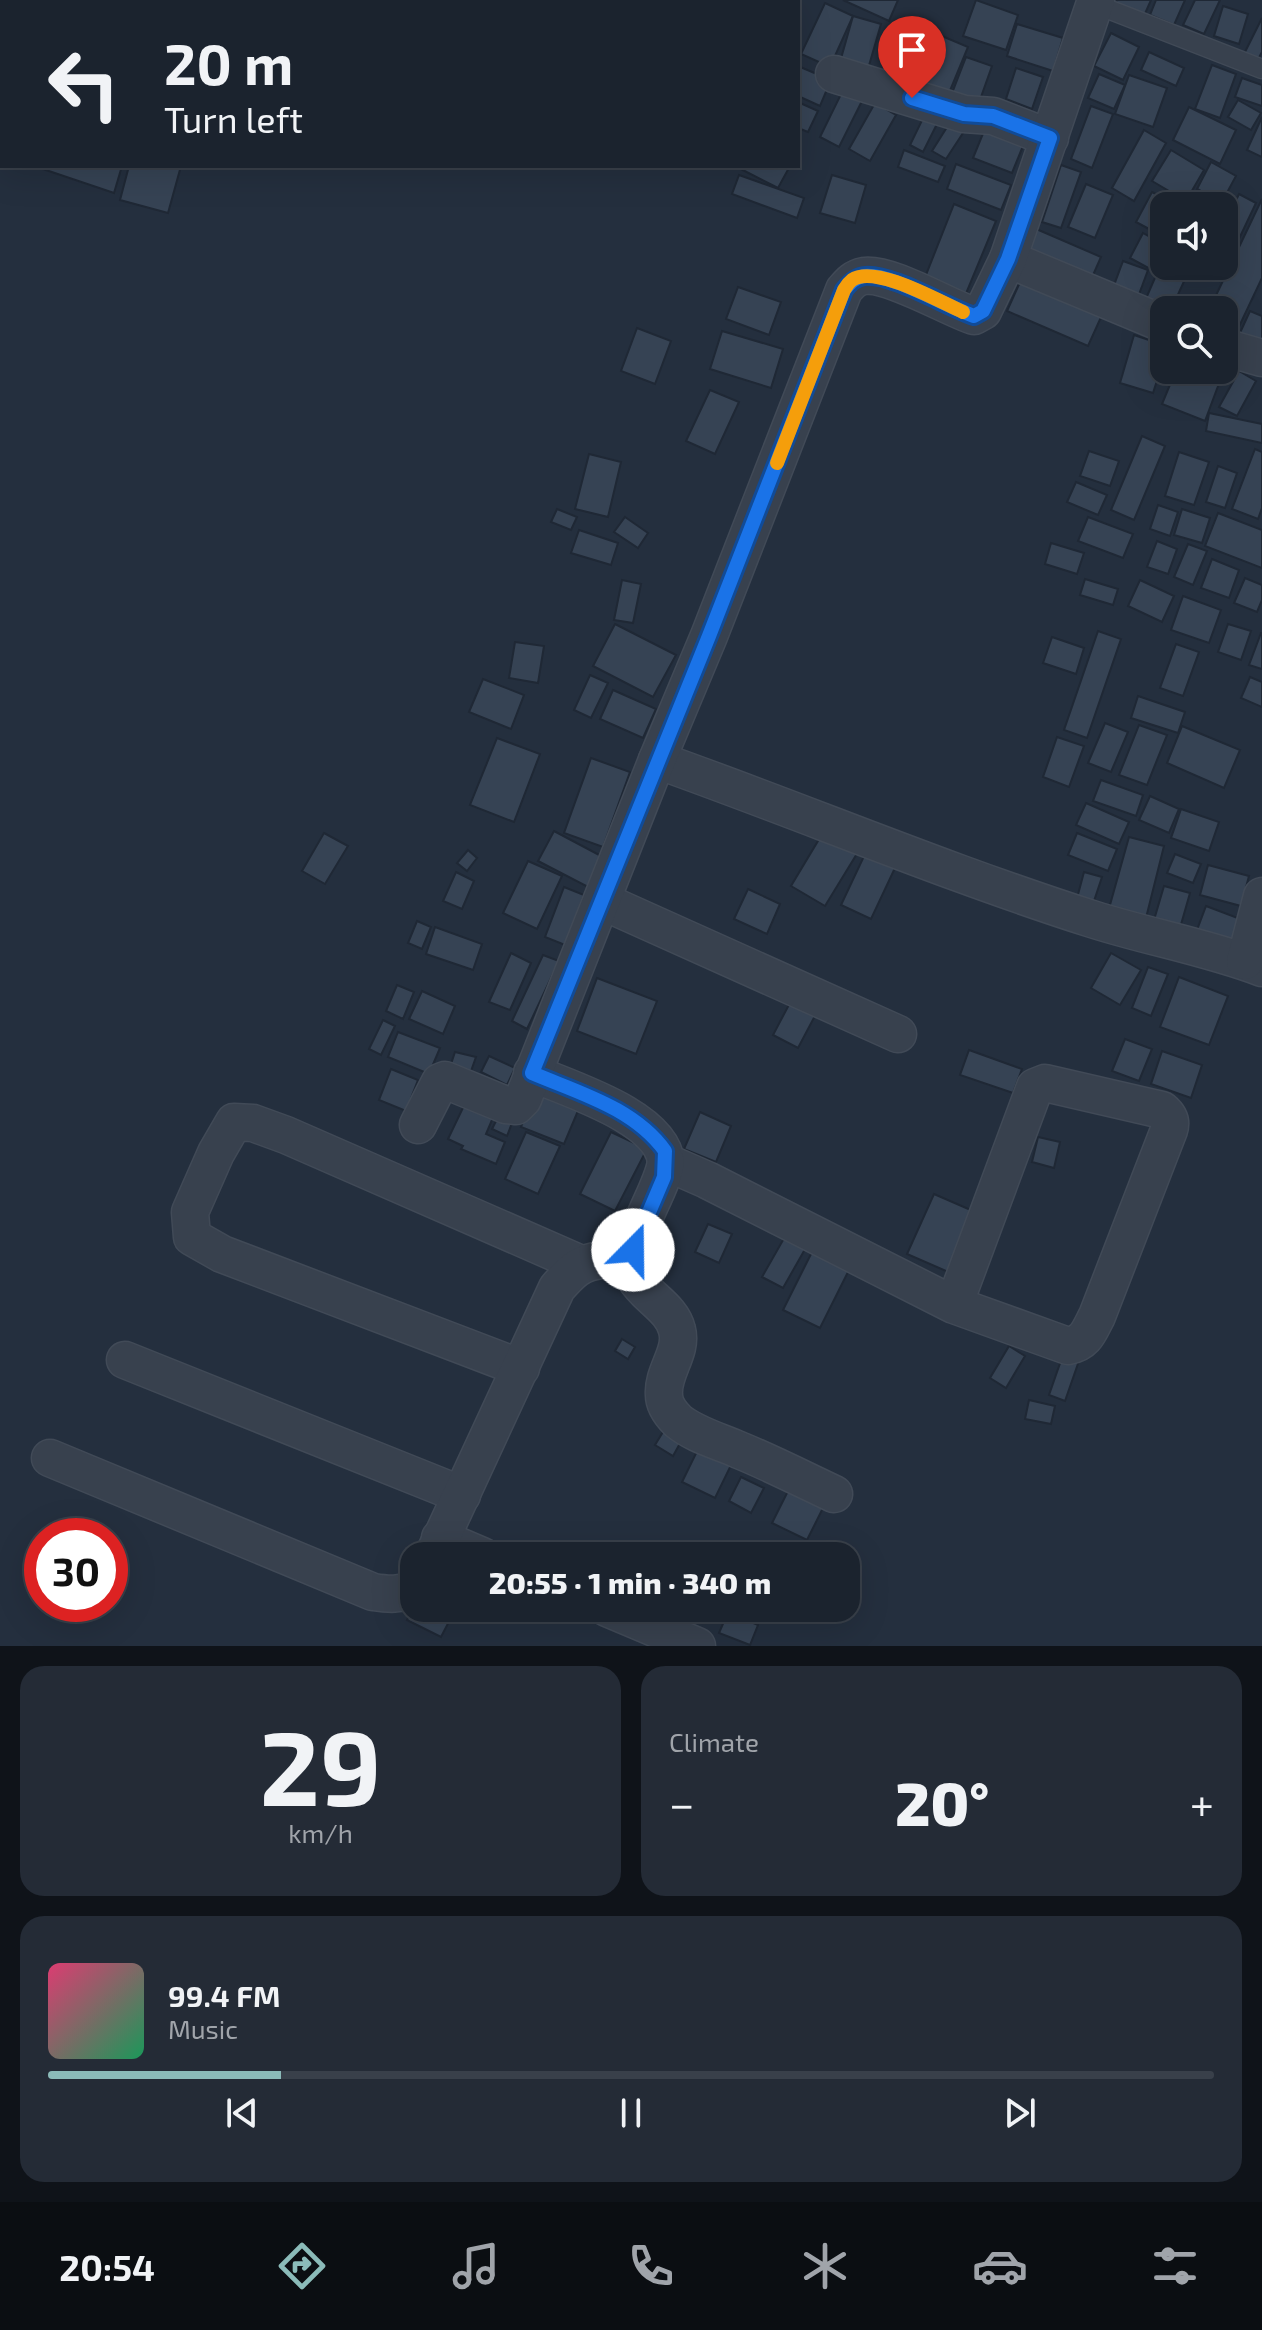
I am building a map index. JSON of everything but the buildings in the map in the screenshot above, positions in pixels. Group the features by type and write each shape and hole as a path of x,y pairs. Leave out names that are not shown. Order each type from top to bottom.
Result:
{"street":[{"path":"418,1125 442,1081 447,1079 511,1106 520,1104 709,636 844,290 851,280 866,275 887,278 974,316 986,306 1008,259 1096,2"},
{"path":"834,74 964,114 993,116 1050,138"},
{"path":"1008,259 1150,318"},
{"path":"1238,351 1262,358"},
{"path":"657,760 886,847 1080,915 1253,964 1262,896"},
{"path":"602,901 898,1034"},
{"path":"532,1073 627,1114 656,1138 665,1151 664,1177 637,1237 632,1260 636,1279 674,1320 678,1332 679,1344 666,1379 664,1394 667,1409 698,1433 834,1494"},
{"path":"666,1162 954,1305 1068,1346 1079,1344 1086,1337 1097,1316 1169,1130 1171,1124 1167,1114 1162,1110 1045,1083 1035,1087 954,1305"},
{"path":"521,1368 222,1254 192,1237 190,1212 234,1122 253,1123 286,1135 581,1264"},
{"path":"439,1542 557,1288 581,1264 632,1260"},
{"path":"125,1360 462,1495"},
{"path":"50,1458 373,1592 400,1593"},
{"path":"640,1622 697,1646"}],"lane":[{"path":"1096,2 1262,69"}],"slow traffic":[{"path":"777,463 844,290 851,280 866,275 887,278 963,312"}],"route":[{"path":"633,1250 664,1177 665,1151 644,1126 627,1114 532,1073 709,636 844,290 851,280 866,275 887,278 974,316 983,311 1008,259 1050,138 993,116 964,114 912,98"}]}
